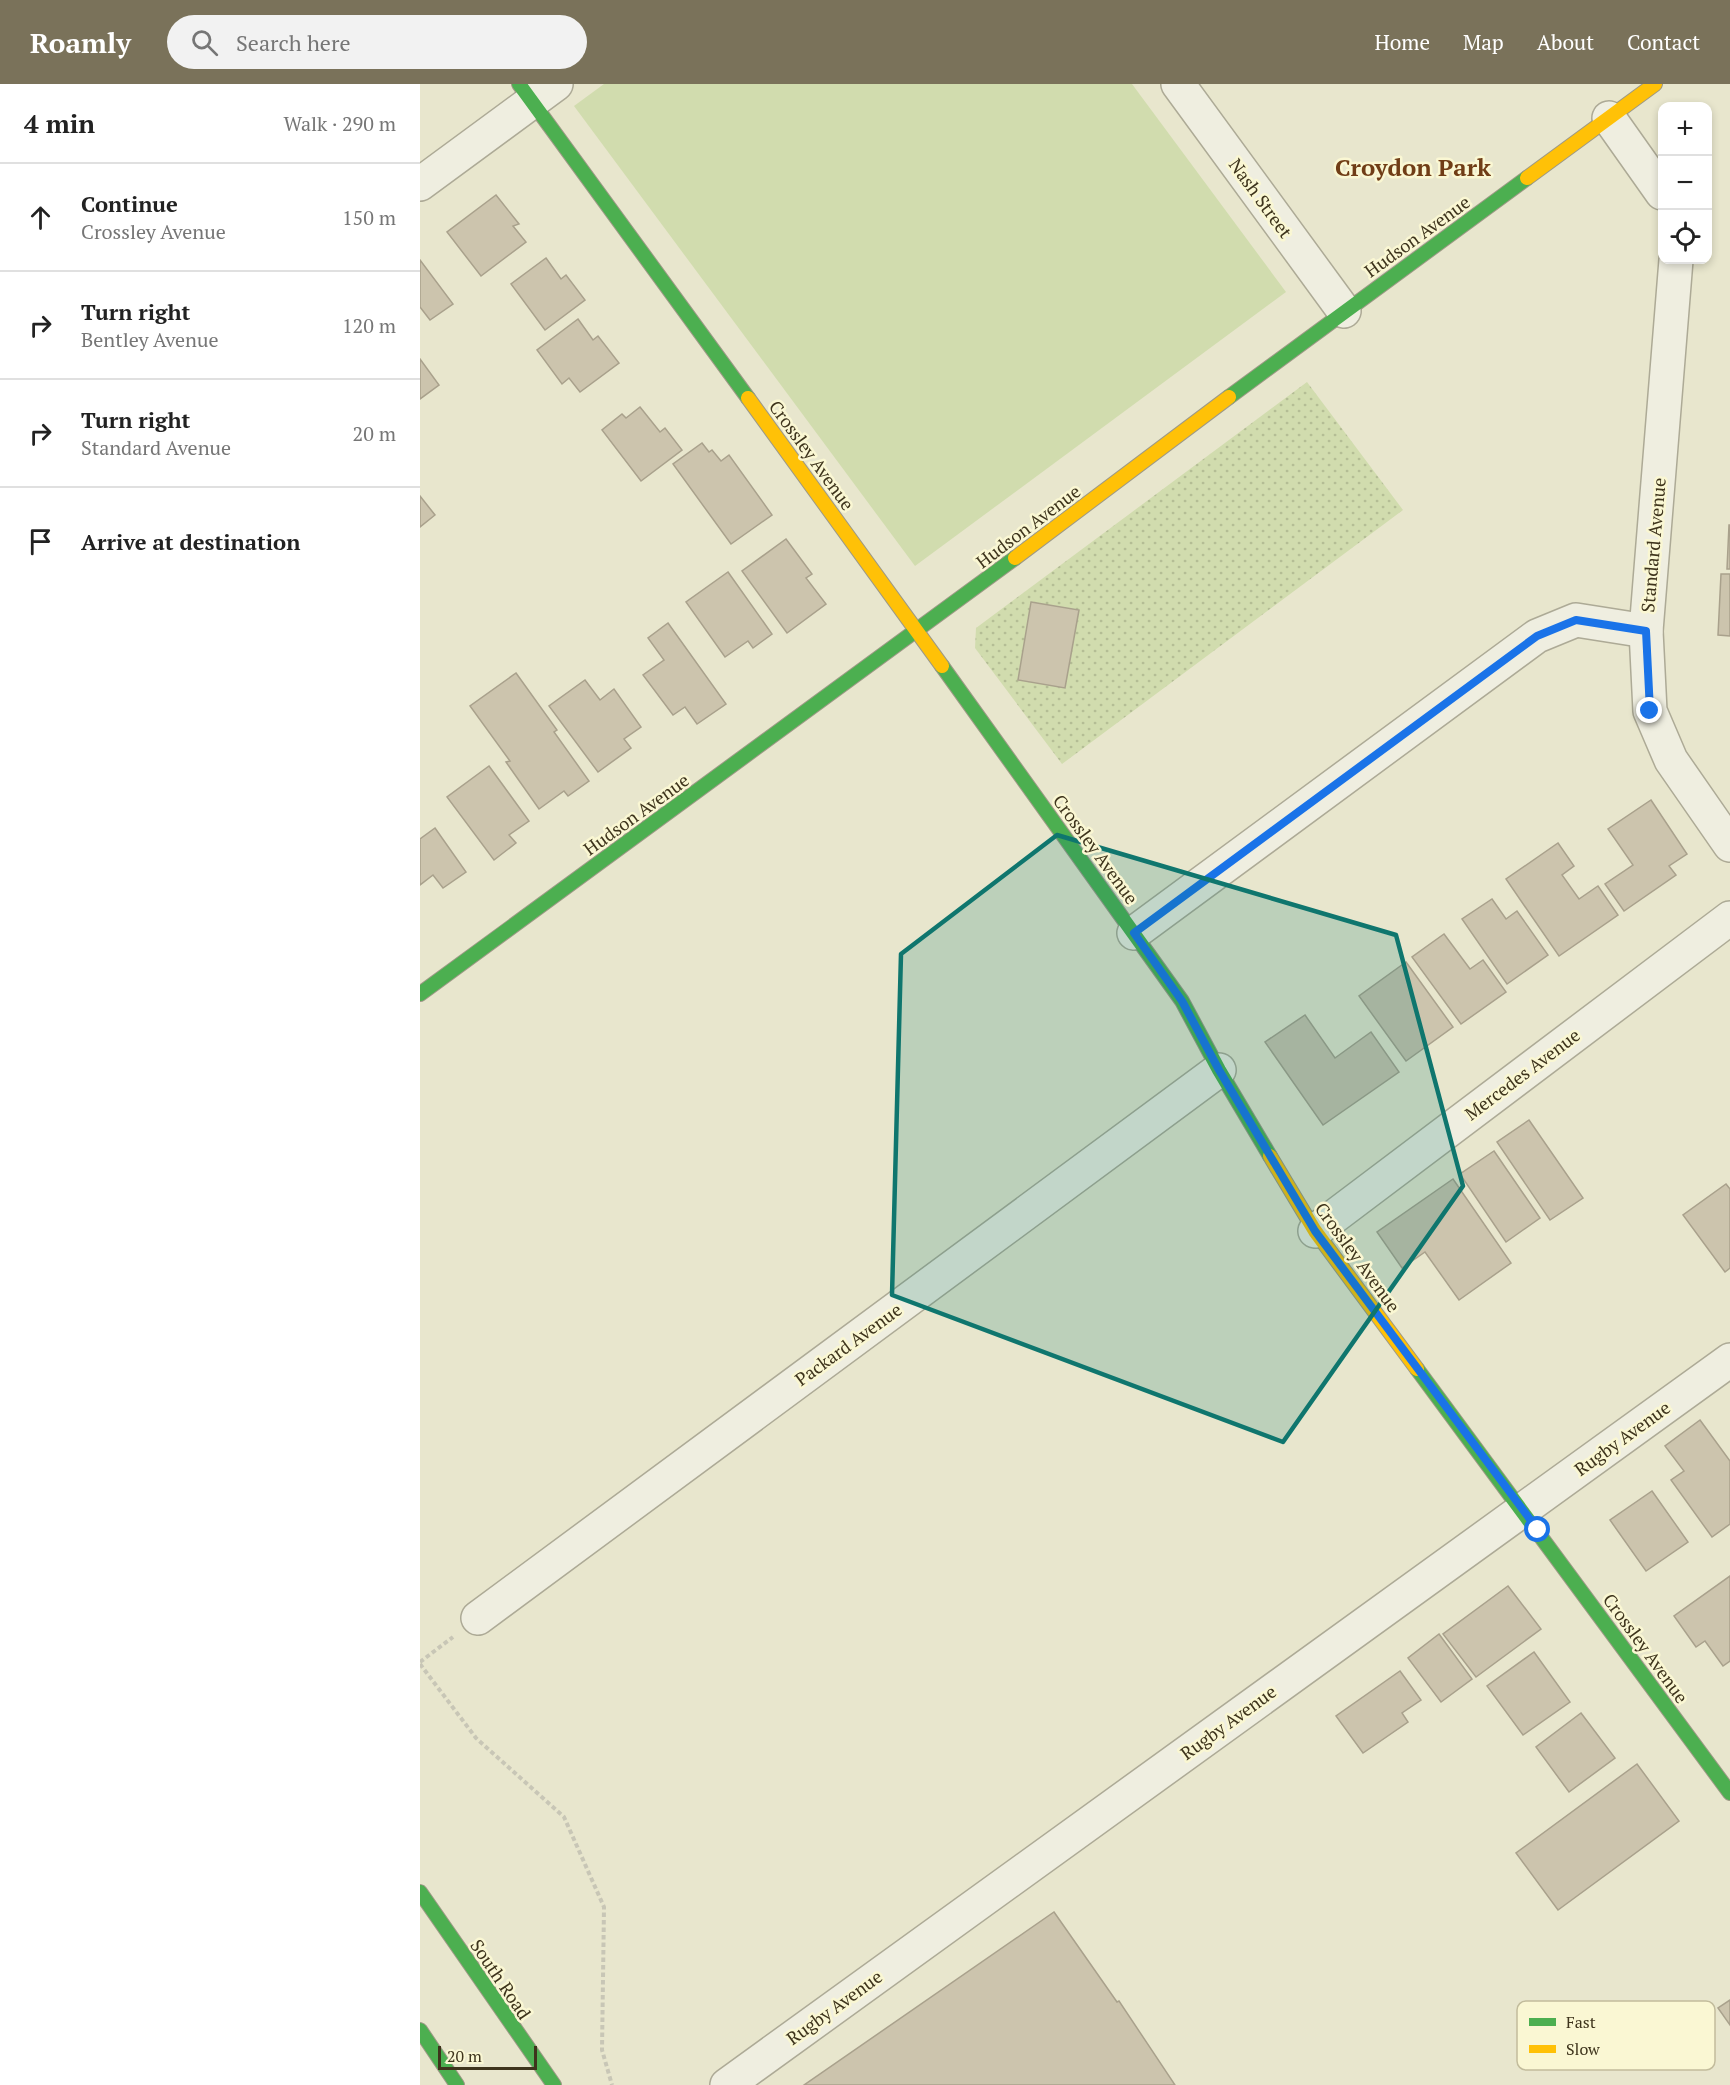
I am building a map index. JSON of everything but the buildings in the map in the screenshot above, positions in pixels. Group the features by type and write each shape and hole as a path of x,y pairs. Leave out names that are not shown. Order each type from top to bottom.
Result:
{"main road":[{"name":"Hudson Avenue","path":"421,992 917,632 1344,311 1655,84"},
{"name":"Crossley Avenue","path":"535,90 917,632 1182,1001 1219,1070 1315,1231 1730,1792"},
{"name":"South Road","path":"420,1892 554,2085"},
{"path":"420,2030 457,2085"}],"street":[{"name":"Nash Street","path":"1178,84 1344,311"},
{"path":"420,184 535,90"},
{"path":"1609,118 1658,187"},
{"name":"Standard Avenue","path":"1676,264 1646,631 1650,711 1671,760 1730,845"},
{"path":"1134,933 1537,636 1576,620 1646,631"},
{"name":"Mercedes Avenue","path":"1315,1231 1730,918"},
{"name":"Packard Avenue","path":"478,1618 1219,1070"},
{"name":"Rugby Avenue","path":"727,2085 1730,1360"}],"path":[{"path":"478,1618 420,1663 476,1738 564,1817 604,1907 602,2050 612,2085"}],"highlighted area":[{"path":"1057,835 1396,935 1463,1186 1283,1442 892,1295 901,954"}],"green space":[{"path":"604,84 1132,84 1286,292 915,566 574,106"},
{"path":"1307,382 1403,510 1062,764 975,648 976,628"}],"traffic: fast":[{"path":"519,84 748,398"},
{"path":"1229,397 1527,178"},
{"path":"420,994 1015,558"},
{"path":"942,666 1182,1001 1219,1070 1270,1156"},
{"path":"1417,1369 1730,1793"},
{"path":"420,1892 554,2085"},
{"path":"420,2030 457,2085"}],"traffic: slow":[{"path":"1527,178 1655,84"},
{"path":"1015,558 1229,397"},
{"path":"748,398 942,666"},
{"path":"1270,1156 1315,1231 1417,1369"}],"district":[{"name":"Croydon Park","path":"1413,167"}],"route":[{"path":"1538,1530 1315,1231 1219,1070 1182,1001 1134,933 1537,636 1576,620 1646,631 1650,711"}]}
